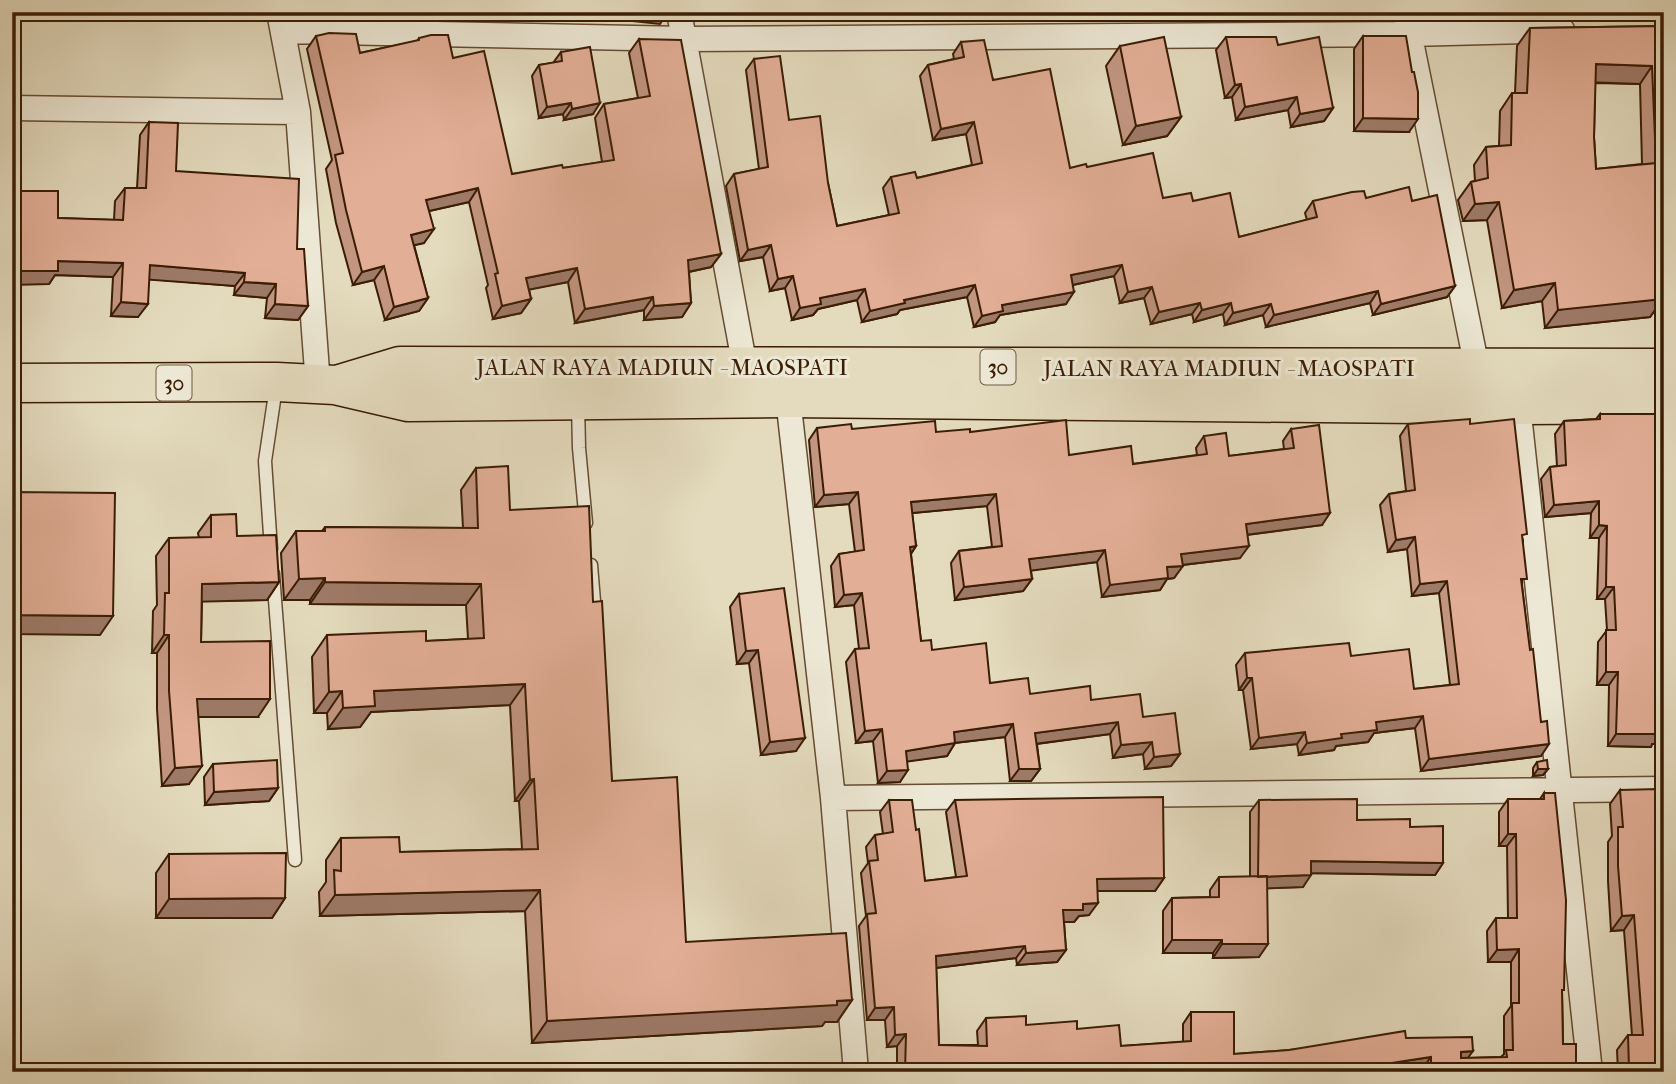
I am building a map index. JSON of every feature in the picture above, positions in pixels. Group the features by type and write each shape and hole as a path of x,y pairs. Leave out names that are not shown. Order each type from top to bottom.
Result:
{"highway":[{"name":"JALAN RAYA MADIUN - MAOSPATI","path":"12,383 277,382 326,385 408,402 745,367 1247,385 1518,405 1664,404"},
{"name":"JALAN RAYA MADIUN - MAOSPATI","path":"579,383 788,398 1247,385 1477,368 1664,368"}],"street":[{"path":"680,12 745,367"},
{"path":"326,385 298,112 281,22 685,39 1408,23 1584,30"},
{"path":"1408,23 1477,368"},
{"path":"12,108 298,112"},
{"path":"788,398 833,798 856,1072"},
{"path":"1518,405 1590,1072"},
{"path":"833,798 1664,789"}],"lane":[{"path":"277,382 265,461 295,860"},
{"path":"579,383 579,448 587,531"},
{"path":"589,545 594,601"}],"building":[{"path":"1664,26 1663,299 1558,310 1555,283 1514,290 1499,202 1475,204 1471,182 1488,178 1486,147 1511,145 1512,93 1527,93 1530,28","holes":["1596,64 1652,66 1656,163 1596,169"]},
{"path":"329,33 356,34 360,53 431,35 448,35 453,58 484,51 512,174 562,165 563,168 614,160 604,104 650,96 639,39 681,40 721,254 688,260 691,303 654,306 653,297 585,309 577,268 526,278 531,299 502,306 495,274 498,273 478,188 426,200 434,229 411,235 428,298 394,307 384,266 362,272 346,210 335,155 343,153 316,36"},
{"path":"1363,36 1406,36 1418,92 1418,119 1363,118"},
{"path":"1164,37 1181,117 1136,126 1120,46"},
{"path":"1226,37 1276,37 1278,45 1319,37 1333,108 1300,114 1297,97 1245,107 1241,84 1235,85"},
{"path":"984,40 993,80 1050,69 1070,168 1153,153 1163,198 1191,193 1193,201 1230,193 1239,237 1317,217 1313,201 1352,192 1364,191 1366,198 1409,187 1412,201 1437,195 1455,286 1381,304 1378,291 1274,315 1271,304 1233,313 1231,303 1202,310 1200,303 1159,312 1152,287 1128,292 1122,265 1071,275 1074,292 1002,305 1003,311 982,316 975,285 904,300 905,303 870,311 865,289 820,298 821,304 800,308 793,276 778,279 771,245 748,250 734,174 768,167 754,59 780,56 789,120 820,116 828,183 837,226 899,213 891,177 915,172 917,178 982,163 974,122 941,129 928,65 964,57 961,42"},
{"path":"590,47 600,103 572,109 571,103 547,107 539,65 562,61 561,52"},
{"path":"149,122 178,123 176,171 299,179 297,249 304,249 308,306 275,304 276,284 244,282 245,273 150,265 148,304 121,302 123,263 58,261 58,271 12,271 12,191 58,191 58,218 123,220 125,188 146,188"},
{"path":"1600,414 1664,414 1664,732 1659,734 1616,734 1618,672 1606,672 1606,630 1616,630 1614,587 1606,587 1607,526 1599,525 1599,501 1554,505 1550,467 1566,465 1564,421 1600,419"},
{"path":"1470,419 1470,424 1514,419 1527,534 1522,535 1527,579 1521,579 1530,650 1533,649 1541,722 1547,721 1549,744 1429,759 1423,716 1376,722 1377,730 1341,734 1342,738 1307,743 1305,732 1259,738 1252,678 1247,678 1245,653 1349,643 1351,656 1409,649 1414,689 1459,684 1447,581 1420,584 1415,537 1396,540 1389,494 1415,490 1408,424"},
{"path":"1066,420 1069,455 1131,446 1133,464 1207,454 1204,436 1226,433 1229,456 1294,448 1291,429 1319,425 1330,513 1246,524 1249,546 1181,554 1183,566 1167,567 1168,578 1110,585 1105,550 1029,559 1032,579 964,587 959,551 1002,546 996,494 911,502 916,546 910,547 921,641 931,640 932,650 986,643 990,683 1028,678 1030,694 1090,686 1091,700 1140,694 1143,717 1175,713 1180,754 1154,757 1152,742 1121,745 1118,722 1035,733 1040,769 1019,769 1013,724 954,732 955,743 906,751 908,770 887,771 882,729 865,731 855,649 869,648 862,593 844,595 839,554 864,550 858,492 824,495 817,428 851,424 852,429 935,421 936,432 970,429 970,432"},
{"path":"508,466 510,510 589,506 593,602 602,601 612,781 677,777 686,942 846,933 852,1000 837,1001 837,1005 547,1021 540,890 335,895 334,870 341,871 341,838 399,837 400,852 538,849 534,779 530,780 525,684 374,691 375,706 343,708 342,691 329,692 327,635 426,631 426,641 484,638 481,584 325,582 325,578 299,579 296,531 325,531 325,527 478,528 476,468"},
{"path":"12,492 115,493 113,616 12,615"},
{"path":"236,514 237,536 276,535 279,582 202,584 201,642 270,641 270,699 197,699 202,766 175,768 169,691 169,635 164,635 165,593 169,593 169,538 211,537 211,515"},
{"path":"784,588 805,738 770,742 758,650 746,651 739,594"},
{"path":"277,760 278,788 214,792 213,764"},
{"path":"1547,760 1548,769 1538,769 1537,762"},
{"path":"1658,789 1660,823 1664,823 1664,1066 1629,1068 1628,1035 1643,1035 1634,915 1622,916 1618,866 1618,827 1623,827 1620,790"},
{"path":"1544,793 1555,793 1566,900 1562,990 1563,1044 1576,1044 1576,1072 1431,1072 1431,1057 1378,1065 1379,1072 905,1072 906,1034 895,1035 894,1007 875,1008 867,914 876,913 869,861 878,860 875,835 893,832 889,800 912,800 916,830 919,829 925,881 967,876 955,800 1163,797 1164,878 1097,879 1098,903 1083,904 1083,910 1063,910 1066,950 1026,953 1025,946 936,956 939,1045 987,1046 986,1018 1026,1016 1026,1025 1077,1021 1077,1029 1119,1025 1121,1046 1191,1041 1191,1012 1234,1012 1234,1054 1289,1050 1405,1031 1406,1038 1472,1037 1473,1051 1461,1052 1461,1058 1507,1057 1506,1050 1513,1050 1512,1003 1519,1003 1519,949 1497,950 1496,918 1517,918 1516,834 1508,834 1508,799 1544,799"},
{"path":"1357,799 1357,820 1410,819 1410,827 1443,826 1443,863 1311,861 1311,875 1258,877 1259,800"},
{"path":"286,853 285,898 169,899 169,854"},
{"path":"1267,876 1268,944 1172,940 1172,898 1219,897 1219,877"}]}
